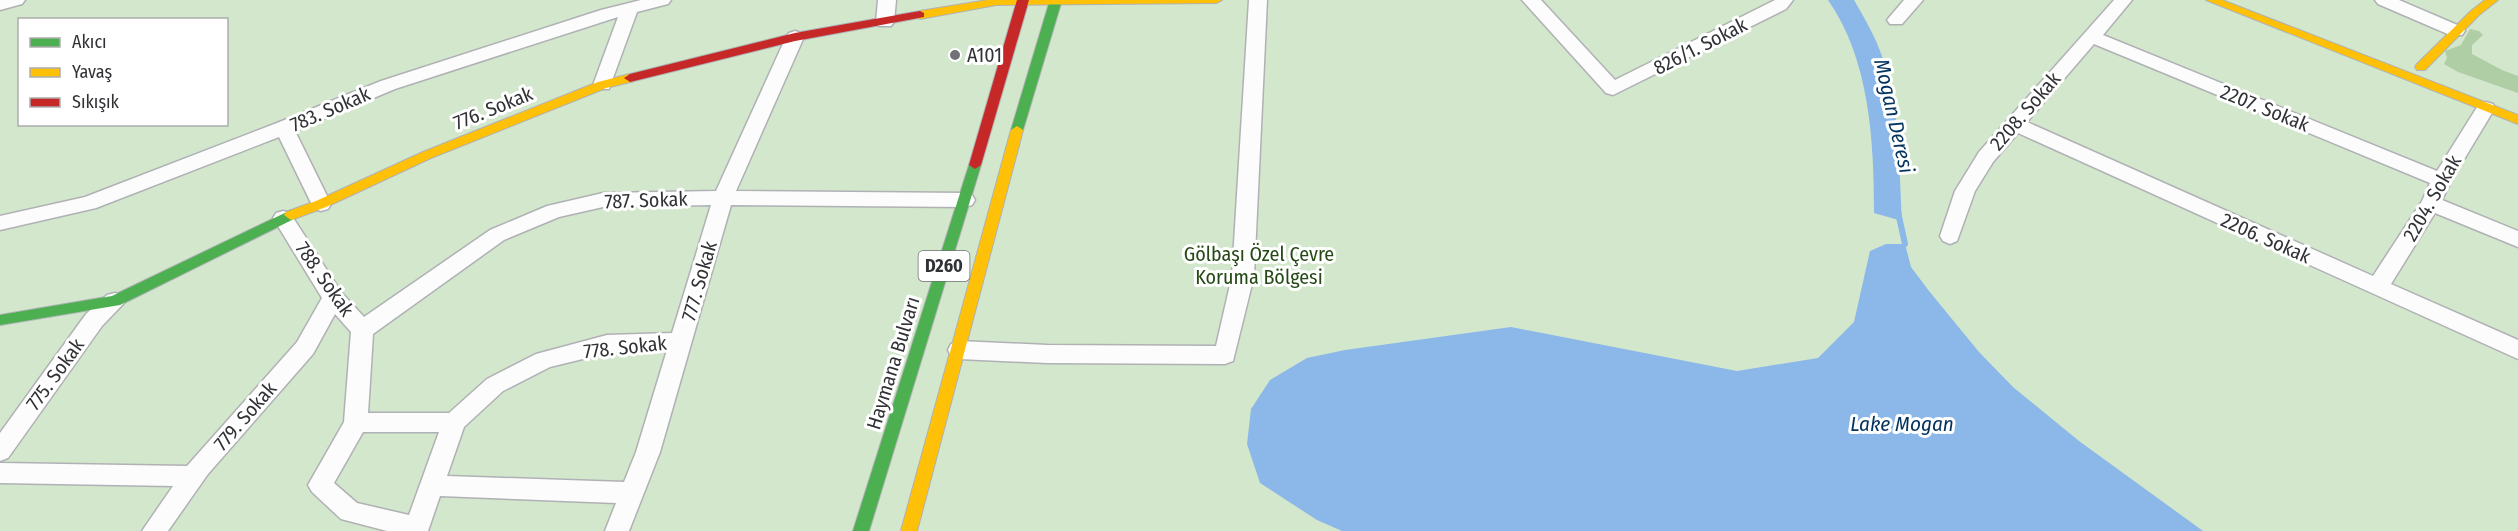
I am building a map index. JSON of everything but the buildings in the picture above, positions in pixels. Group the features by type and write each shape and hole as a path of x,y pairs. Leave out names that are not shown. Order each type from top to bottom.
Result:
{"main road":[{"name":"Haymana Bulvarı","path":"861,531 965,200 1023,0"},
{"name":"776. Sokak","path":"0,320 115,301 283,218 321,204 427,155 602,85 795,38 996,2 1216,0"},
{"path":"2212,0 2518,120"},
{"path":"2244,0 2416,65 2492,0"},
{"name":"D260","path":"909,531 1042,38 1056,1"}],"street":[{"path":"0,5 16,0"},
{"name":"783. Sokak","path":"0,223 89,203 284,129 399,81 630,8 663,0"},
{"path":"885,22 887,0"},
{"path":"959,350 1047,354 1225,355 1243,276 1258,0"},
{"name":"826/1. Sokak","path":"1530,0 1613,88 1780,5 1784,0"},
{"path":"1896,20 1914,0"},
{"name":"2208. Sokak","path":"1950,236 1970,181 1986,157 2123,0"},
{"path":"2384,0 2456,31"},
{"path":"602,85 630,8"},
{"name":"2207. Sokak","path":"2090,36 2441,180"},
{"name":"777. Sokak","path":"617,531 648,452 723,198 795,38"},
{"name":"2204. Sokak","path":"2377,288 2431,203 2441,180 2486,108"},
{"name":"2206. Sokak","path":"2014,124 2518,350"},
{"path":"284,129 321,204"},
{"name":"787. Sokak","path":"362,330 497,235 554,211 603,200 723,198 965,200"},
{"path":"2431,203 2518,239"},
{"name":"788. Sokak","path":"283,218 333,298 362,330 356,423"},
{"name":"779. Sokak","path":"154,531 194,476 305,348 333,298"},
{"name":"775. Sokak","path":"0,451 94,320 115,301"},
{"name":"778. Sokak","path":"416,529 454,422 495,385 544,360 608,344 681,341"},
{"path":"416,529 350,512 320,485 356,423 454,422"},
{"path":"0,473 194,476"},
{"path":"433,486 633,493"}],"green space":[{"name":"Gölbaşı Özel Çevre Koruma Bölgesi","path":"0,0 2518,0 2518,531 0,531"},
{"path":"2470,29 2479,31 2483,35 2472,45 2472,54 2518,76 2518,93 2458,72 2444,64 2447,58 2445,51 2461,45"}],"water":[{"path":"1828,0 1854,0 1874,36 1883,59 1896,118 1902,221 1874,213 1873,158 1867,102 1853,49 1842,23"},
{"name":"Lake Mogan","path":"1886,244 1905,244 1911,267 1929,291 1979,352 2013,387 2079,441 2203,531 1342,531 1317,520 1260,483 1247,444 1251,409 1270,380 1307,358 1345,350 1511,327 1737,371 1818,358 1854,322 1870,251"}],"waterway":[{"name":"Mogan Deresi","path":"1898,212 1905,244"}],"traffic: fast":[{"path":"1017,130 1056,0"},
{"path":"861,531 975,165"},
{"path":"0,320 115,301 291,215"}],"traffic: slow":[{"path":"920,15 996,2 1216,0"},
{"path":"2212,0 2518,120"},
{"path":"2421,67 2475,13 2492,0"},
{"path":"291,215 321,204 427,155 602,85 630,78"},
{"path":"909,531 1017,130"}],"traffic: jam":[{"path":"975,165 1023,0"},
{"path":"630,78 795,37 920,15"}],"place":[{"name":"A101","path":"955,55"}]}
